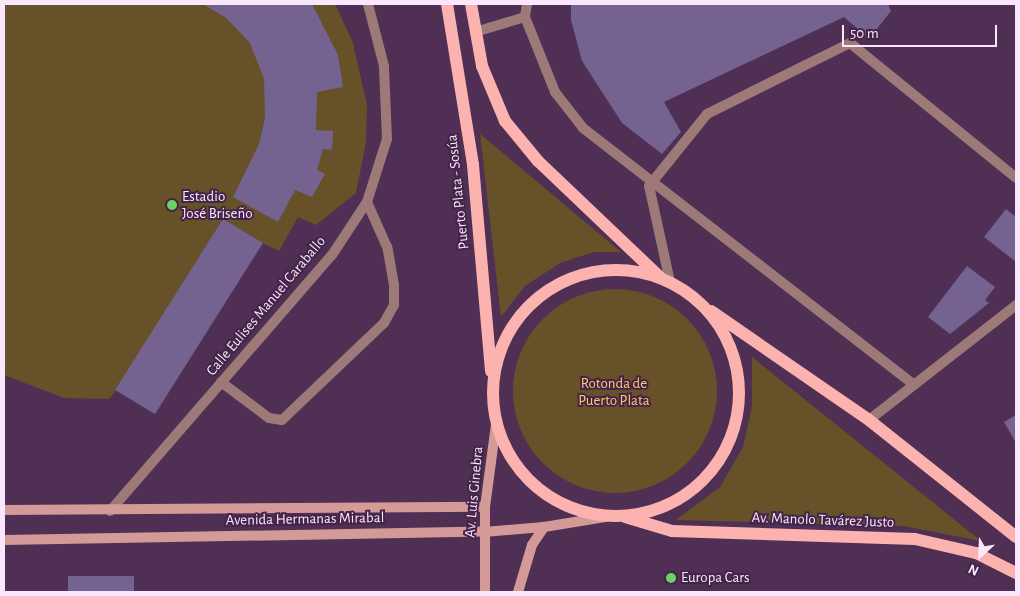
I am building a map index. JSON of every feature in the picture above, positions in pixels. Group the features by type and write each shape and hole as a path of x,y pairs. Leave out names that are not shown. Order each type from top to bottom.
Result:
{"main road":[{"name":"Puerto Plata - Sosúa","path":"447,4 473,165 492,379"},
{"path":"471,4 482,66 505,121 538,160 665,279 869,420 1016,537"},
{"path":"665,279 623,269 586,272 551,287 522,311 502,343 492,379 496,425 511,460 536,488 568,508 605,517 625,517 664,507 698,486 727,447 738,417 739,377 727,338 704,305"},
{"name":"Av. Luis Ginebra","path":"485,592 484,507 496,425"},
{"name":"Avenida Hermanas Mirabal","path":"4,510 110,511 484,507"},
{"name":"Avenida Hermanas Mirabal","path":"4,540 484,532 544,527 605,517"},
{"name":"Av. Manolo Tavárez Justo","path":"625,517 672,531 915,539 976,553 1016,573"},
{"path":"518,592 529,554 544,527"}],"lane":[{"name":"Calle Eulises Manuel Caraballo","path":"110,511 332,255 367,202 387,139 384,66 368,4"},
{"path":"527,4 525,17 555,92 584,128 914,385"},
{"path":"475,32 525,17"},
{"path":"665,279 649,186 652,182 707,114 850,43 1016,178"},
{"path":"221,382 269,418 282,420 384,323 394,305 394,285 387,247 367,202"},
{"path":"869,420 1016,304"}],"green space":[{"name":"Estadio José Briseño","path":"4,4 335,4 353,43 367,105 366,142 356,193 316,225 298,217 279,251 262,243 155,414 116,390 109,399 64,398 4,375"},
{"path":"480,134 621,252 594,252 560,263 525,286 501,317"},
{"name":"Rotonda de Puerto Plata","path":"605,289 625,289 645,293 663,301 680,312 694,326 705,343 713,361 717,391 713,421 705,439 694,456 680,470 663,481 645,489 625,493 605,493 585,489 567,481 550,470 536,456 525,439 517,421 513,401 513,381 517,361 525,343 536,326 550,312 567,301 585,293"},
{"path":"752,357 981,541 903,526 676,520 720,487 743,447 752,406"}],"building":[{"path":"203,4 312,4 338,55 343,87 317,92 316,130 333,131 332,150 323,149 317,170 325,174 312,197 295,190 278,222 233,197 259,144 265,118 264,79 250,43 226,18"},
{"path":"571,4 888,4 891,11 869,39 844,17 664,102 681,132 662,154 622,123 582,61 571,20"},
{"path":"1006,209 1016,217 1016,262 984,237"},
{"path":"223,219 263,243 155,414 115,390"},
{"path":"967,266 995,287 985,300 989,303 950,334 928,317"},
{"path":"1016,415 1016,443 1004,422"},
{"path":"68,576 134,576 134,592 68,592"}],"place":[{"name":"Estadio José Briseño","path":"172,205"},
{"name":"Europa Cars","path":"671,578"}]}
